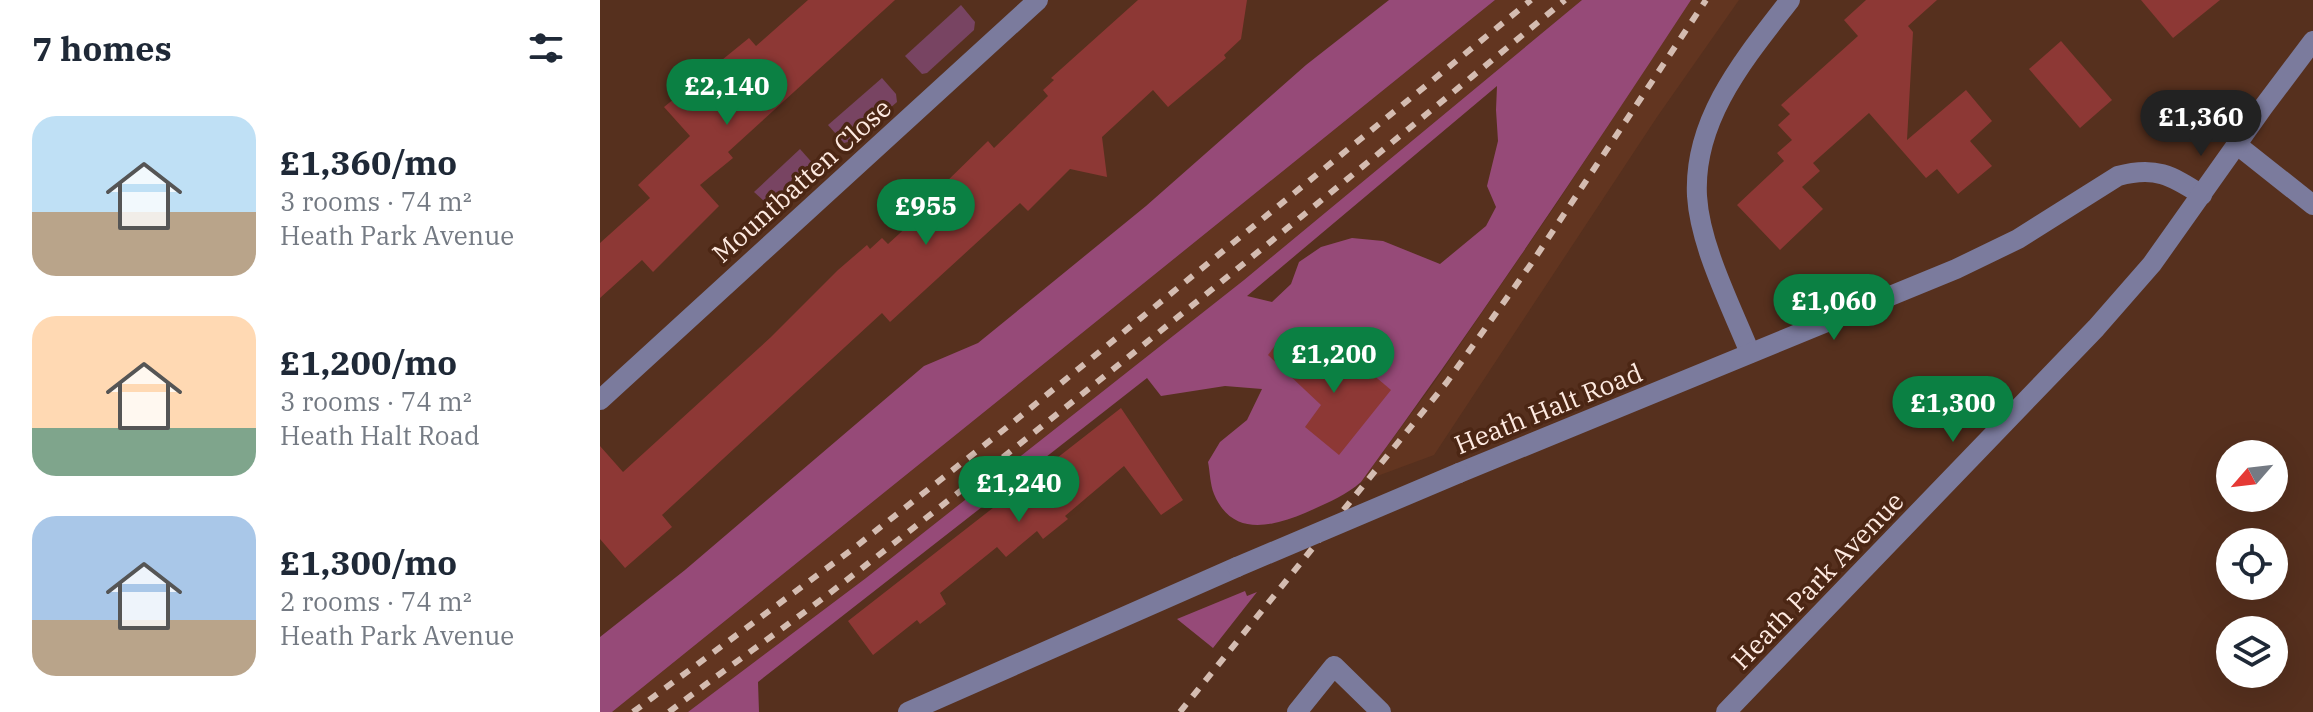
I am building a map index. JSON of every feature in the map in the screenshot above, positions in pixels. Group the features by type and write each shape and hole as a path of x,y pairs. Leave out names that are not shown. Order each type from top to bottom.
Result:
{"street":[{"name":"Mountbatten Close","path":"600,400 1038,0"},
{"path":"1750,353 1703,227 1697,197 1698,163 1705,131 1720,98 1790,0"},
{"name":"Heath Park Avenue","path":"1726,712 2096,328 2152,264 2313,41"},
{"path":"2236,144 2313,205"},
{"name":"Heath Halt Road","path":"908,712 1459,473 1956,269 2018,239 2118,176 2136,171 2162,172 2202,195"},
{"path":"1297,712 1334,666 1381,712"}],"shaded area":[{"path":"1389,0 1495,0 612,712 600,712 600,637 685,570 924,366 978,343 1146,206 1306,65"},
{"path":"1495,0 1582,0 1244,280 866,578 688,712 612,712"},
{"path":"1582,0 1691,0 1488,303 1355,487 1292,518 1266,524 1242,523 1222,508 1214,494 1208,462 1220,442 1247,420 1262,389 1225,386 1161,396 1147,378 758,682 759,712 688,712 866,578 1244,280","holes":["1497,86 1498,141 1487,186 1496,207 1486,226 1440,264 1383,241 1352,238 1321,247 1299,262 1291,284 1272,302 1247,296"]},
{"path":"1691,0 1739,0 1657,117 1434,455 1361,482 1433,384 1553,209"},
{"path":"961,5 975,22 974,30 927,73 922,74 905,56"},
{"path":"882,78 896,94 897,102 852,141 844,143 828,125"},
{"path":"800,149 816,167 817,174 775,211 754,192"},
{"path":"1245,591 1247,596 1257,592 1213,648 1177,619"}],"building":[{"path":"808,0 895,0 728,152 733,158 700,185 719,206 653,272 642,260 600,298 600,243 650,198 638,185 690,136 664,107 749,38 756,46"},
{"path":"1138,0 1247,0 1241,39 1224,55 1226,58 1168,107 1153,90 1102,137 1107,177 1070,169 1028,211 1020,203 890,322 882,313 662,515 672,527 625,568 600,539 600,446 623,472 771,337 838,270 867,245 870,249 882,238 888,244 944,193 939,189 988,141 994,148 1048,96 1043,90 1054,80 1051,78"},
{"path":"1866,0 1937,0 1908,26 1913,32 1907,140 1966,90 1992,121 1970,141 1992,166 1958,194 1937,169 1926,178 1869,113 1813,163 1820,171 1802,187 1823,209 1780,250 1737,205 1784,161 1777,153 1792,140 1778,125 1790,114 1781,105 1858,36 1844,20"},
{"path":"2141,0 2220,0 2173,38"},
{"path":"2061,41 2112,100 2080,128 2029,69"},
{"path":"1280,339 1334,377 1351,356 1391,390 1339,455 1305,427 1321,405 1268,355"},
{"path":"1121,408 1183,500 1161,515 1124,466 1043,539 1037,531 1006,557 997,547 940,593 946,604 920,624 917,620 873,655 848,621"}],"railway":[{"path":"633,712 854,548 1006,428 1531,0"},
{"path":"669,712 839,586 1022,442 1565,0"},
{"path":"1180,712 1447,382 1531,264 1706,0"}]}
